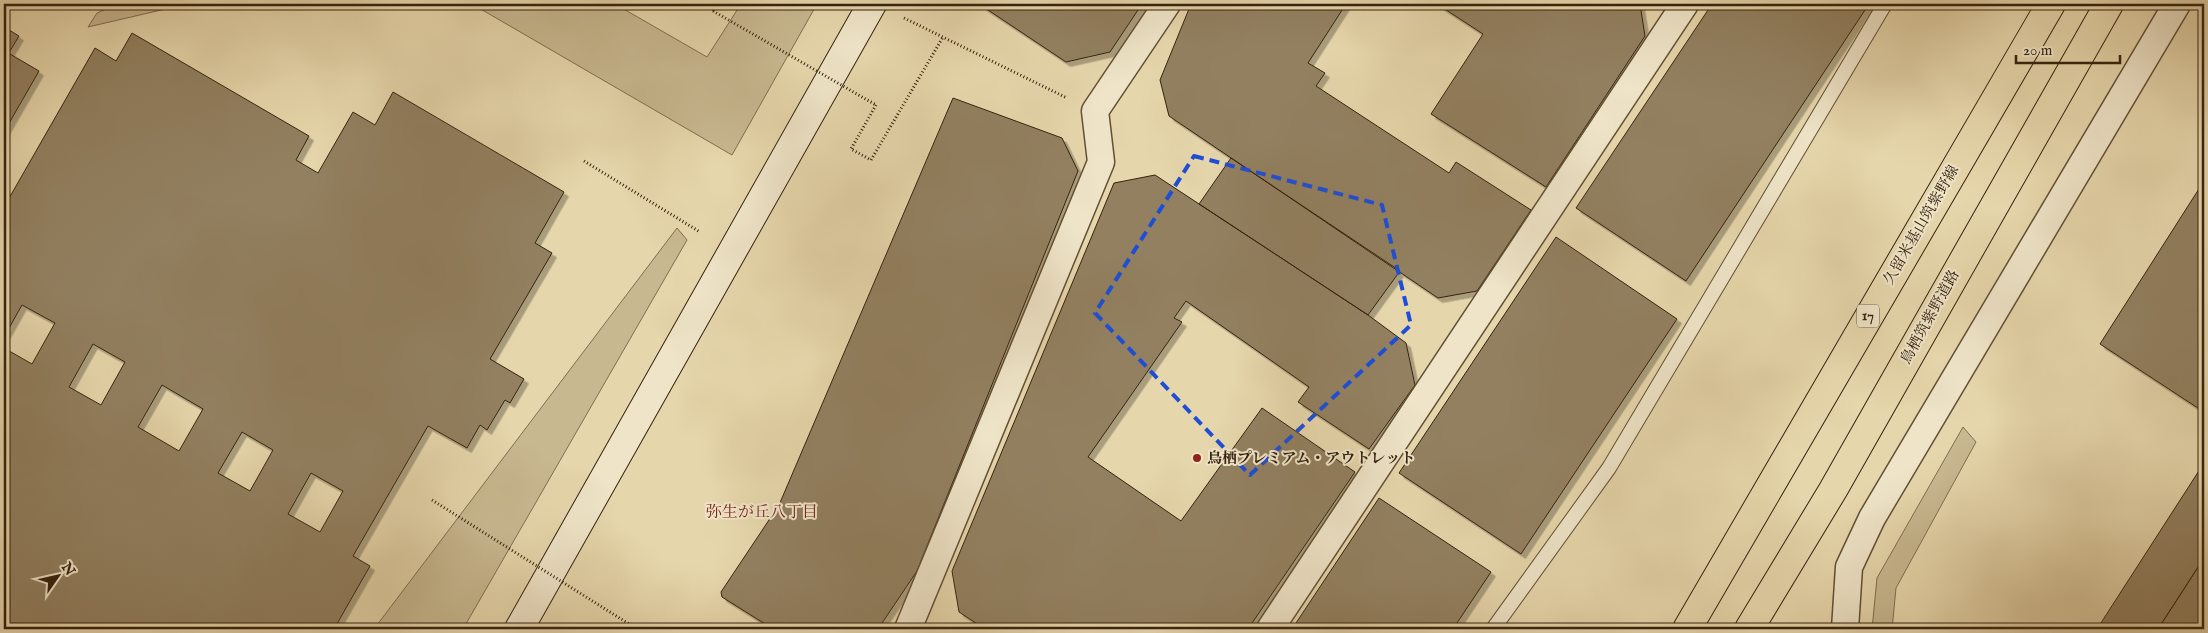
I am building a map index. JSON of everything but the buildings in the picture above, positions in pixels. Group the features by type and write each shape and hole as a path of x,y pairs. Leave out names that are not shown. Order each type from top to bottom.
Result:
{"main road":[{"name":"久留米基山筑紫野線","path":"1687,629 2051,4"},
{"name":"鳥栖筑紫野道路","path":"1749,629 1834,490 2109,4"}],"street":[{"path":"519,629 872,4"},
{"path":"917,626 1100,162 1095,111 1166,4"},
{"path":"1270,629 1685,4"},
{"path":"1845,629 1849,567 1872,518 2177,4"}],"lane":[{"path":"1493,629 1609,468 1885,4"}],"path":[{"path":"718,4 713,11 876,105 851,149 871,160 943,37"},
{"path":"904,18 1095,111"},
{"path":"584,161 700,232"},
{"path":"432,500 637,629"}],"highlighted area":[{"path":"1194,156 1382,205 1411,325 1250,475 1095,313"}],"shaded area":[{"path":"117,4 187,4 88,27 97,13"},
{"path":"472,4 615,4 707,57 741,4 817,4 732,155"},
{"path":"677,228 687,240 463,629 374,629"},
{"path":"1963,427 1976,442 1896,588 1892,629 1872,629 1877,578"}],"place":[{"name":"鳥栖プレミアム・アウトレット","path":"1197,458"}],"district":[{"name":"弥生が丘八丁目","path":"762,513"}]}
